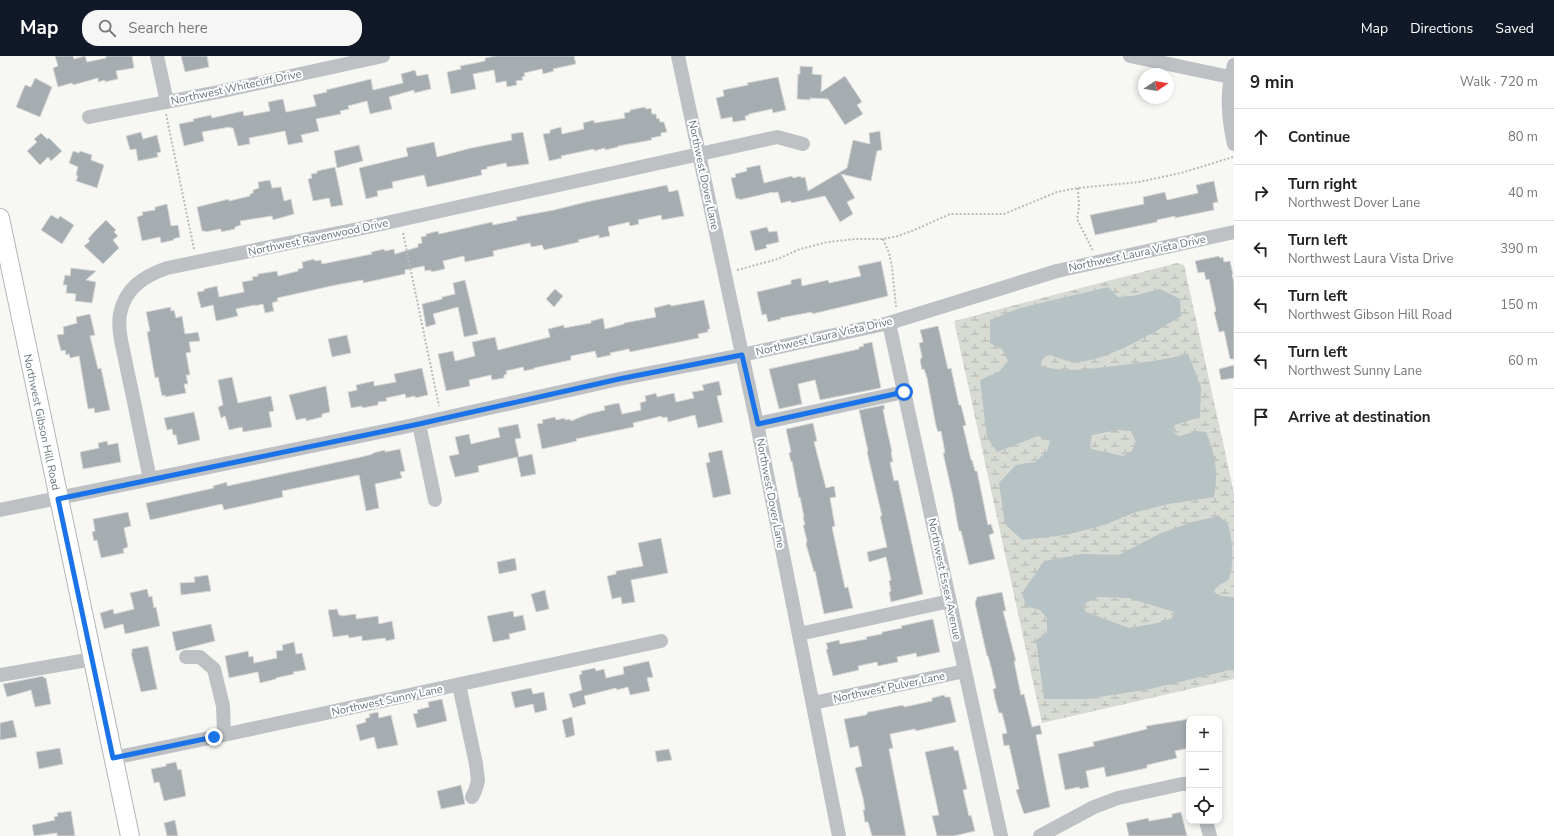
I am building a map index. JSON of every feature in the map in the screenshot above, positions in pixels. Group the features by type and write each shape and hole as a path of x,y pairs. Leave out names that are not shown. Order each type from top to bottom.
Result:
{"main road":[{"name":"Northwest Gibson Hill Road","path":"0,218 130,836"}],"street":[{"path":"157,56 165,102"},
{"name":"Northwest Whitecliff Drive","path":"89,117 383,56"},
{"name":"Northwest Dover Lane","path":"678,56 758,424 840,836"},
{"path":"1130,56 1232,71 1228,106 1234,144"},
{"name":"Northwest Ravenwood Drive","path":"150,479 122,344 120,316 123,304 131,289 151,274 167,268 400,220 777,137 803,144"},
{"name":"Northwest Laura Vista Drive","path":"0,510 419,424 619,379 742,355 894,321 1057,271 1095,261 1234,232"},
{"name":"Northwest Essex Avenue","path":"894,321 904,392 1001,836"},
{"path":"758,424 904,392"},
{"path":"419,424 435,500"},
{"path":"799,634 950,602"},
{"name":"Northwest Sunny Lane","path":"113,758 661,641"},
{"path":"186,657 200,657 214,669 223,706 224,735"},
{"path":"0,675 93,660"},
{"name":"Northwest Pulver Lane","path":"813,703 965,671"},
{"path":"459,685 476,764 478,781 476,791 472,797"},
{"path":"1040,836 1094,807 1118,798 1186,784"},
{"path":"1207,824 1210,836"}],"path":[{"path":"165,102 197,262"},
{"path":"725,274 778,259 800,249 828,242 855,239 883,239 914,230 950,214 1004,214 1046,196 1078,188 1139,182 1234,157"},
{"path":"1078,188 1079,207 1077,219 1084,236 1091,244 1095,261"},
{"path":"400,220 442,419"},
{"path":"883,239 889,253 892,267 894,321"}],"green space":[{"path":"1177,263 1184,265 1234,493 1234,679 1042,723 954,321"}],"shaded area":[{"path":"1108,287 1118,297 1133,296 1160,289 1180,299 1181,316 1158,330 1117,351 1090,360 1078,362 1066,361 1048,354 1042,360 1041,366 1068,370 1087,369 1152,361 1188,354 1201,387 1200,417 1175,425 1173,433 1180,436 1196,431 1206,432 1212,449 1216,471 1214,497 1168,504 1136,512 1104,525 1066,535 1022,540 1005,524 999,483 1016,465 1035,462 1047,451 1050,441 1038,436 997,452 987,437 980,380 1000,371 1008,361 1002,349 990,343 990,320 1020,308","holes":["1118,430 1131,431 1136,442 1132,451 1123,456 1091,449 1090,445 1092,435"]},
{"path":"1219,516 1228,525 1230,531 1232,552 1231,573 1229,578 1217,587 1214,592 1221,596 1234,597 1234,669 1150,689 1087,699 1044,699 1036,640 1047,633 1047,618 1040,610 1026,606 1022,593 1044,561 1082,554 1119,555 1159,534 1192,522","holes":["1098,597 1129,598 1174,612 1172,618 1158,623 1129,628 1086,612 1083,604"]}],"building":[{"path":"55,56 73,56 74,59 85,56 87,62 106,58 106,56 132,56 134,68 116,71 118,79 98,82 98,78 73,85 72,83 58,87 53,68 58,66"},
{"path":"181,56 207,56 209,67 185,72"},
{"path":"496,56 574,56 576,64 553,69 554,71 543,74 542,69 524,73 525,76 522,77 523,80 516,81 517,85 507,87 506,81 496,83 494,70 473,74 476,89 451,94 447,72 461,69 460,66 485,61 485,58"},
{"path":"800,66 813,67 812,74 822,75 821,92 845,76 862,102 857,105 863,114 845,125 828,99 797,99 798,74 800,74"},
{"path":"415,70 417,76 428,74 431,89 414,93 414,90 389,97 392,109 370,114 367,101 348,106 349,109 340,111 341,114 316,119 319,131 301,135 303,142 288,145 285,131 249,138 250,144 238,146 233,128 230,127 202,132 204,141 184,146 179,124 194,121 193,119 211,115 212,118 243,111 244,116 270,111 268,102 283,99 286,112 316,106 313,95 327,92 326,90 371,79 373,90 403,83 401,74"},
{"path":"778,77 786,110 773,113 772,109 749,114 745,116 746,120 733,122 732,117 721,119 716,98 724,96 723,90 748,85 747,83"},
{"path":"35,78 52,87 40,117 16,107 25,85 31,87"},
{"path":"645,107 646,109 651,108 652,114 656,114 657,119 659,118 660,122 664,122 667,132 661,133 661,136 651,138 652,140 618,146 605,150 605,148 594,151 594,149 561,156 562,158 549,161 543,134 550,133 550,130 561,127 562,134 584,129 583,123 594,120 594,123 625,118 624,113 630,112 630,110"},
{"path":"880,131 882,150 877,151 871,181 841,174 855,198 847,202 853,214 840,222 825,196 791,203 791,201 781,203 778,192 739,200 739,198 736,199 731,178 736,177 735,174 747,171 746,168 760,165 764,183 792,176 793,178 801,176 801,178 805,177 808,191 847,168 853,140 870,144 869,133"},
{"path":"141,132 143,139 157,135 161,152 157,153 158,157 138,161 136,149 130,150 126,136"},
{"path":"523,132 529,164 507,167 506,163 487,167 487,169 481,170 482,175 427,187 424,175 392,182 393,188 377,191 378,196 366,199 359,168 408,156 406,148 434,142 437,157 471,148 512,140 511,134"},
{"path":"41,133 47,139 49,138 62,151 51,161 48,157 40,165 27,151 37,142 34,139"},
{"path":"359,145 363,161 337,168 334,151"},
{"path":"73,151 79,153 80,151 92,155 91,160 104,165 97,188 76,181 78,176 76,175 78,167 69,163"},
{"path":"335,167 343,205 331,207 329,198 313,201 308,179 312,178 311,174"},
{"path":"270,180 272,188 281,187 284,201 291,199 294,214 273,220 272,216 240,221 241,225 235,227 235,229 221,232 221,229 205,232 202,231 197,207 229,199 229,201 250,196 250,194 253,193 253,190 259,188 258,182"},
{"path":"1214,181 1218,202 1213,203 1214,210 1175,218 1175,216 1157,220 1157,222 1095,235 1090,215 1144,204 1143,197 1165,192 1167,200 1198,193 1196,185"},
{"path":"667,185 669,192 678,190 684,216 662,220 661,215 638,220 639,224 630,226 629,222 608,227 610,236 599,238 599,235 578,240 579,242 544,250 542,245 531,247 530,243 493,251 494,256 465,262 464,256 443,261 445,269 431,272 431,270 425,271 424,266 405,270 405,274 363,283 363,280 336,285 277,298 278,301 272,303 274,311 265,313 263,304 255,305 236,309 238,316 216,321 213,305 201,308 197,292 217,286 219,297 244,292 242,282 253,280 252,277 258,276 258,274 277,271 278,276 298,271 298,269 303,268 302,262 314,259 315,261 321,260 322,264 372,254 371,252 384,249 385,251 394,249 395,254 418,247 418,244 422,243 421,237 426,236 426,234 438,231 439,234 492,222 493,225 517,220 516,217"},
{"path":"167,204 171,226 178,225 180,237 161,243 160,237 142,241 137,217 143,215 142,212 155,210 155,207"},
{"path":"51,215 58,219 60,216 74,225 62,244 41,230"},
{"path":"106,220 116,230 114,232 118,236 113,240 119,248 103,264 84,246 90,241 88,239"},
{"path":"767,227 769,232 777,231 779,242 766,245 767,248 755,251 750,231"},
{"path":"1219,256 1220,258 1223,257 1224,262 1230,261 1233,274 1234,359 1230,359 1224,331 1219,332 1214,312 1216,311 1209,279 1206,280 1204,272 1198,273 1195,261"},
{"path":"881,261 888,296 812,314 812,312 780,318 781,319 768,322 766,314 762,315 757,292 791,284 791,280 801,278 802,286 828,280 829,283 861,276 858,266"},
{"path":"71,268 96,271 86,280 96,282 92,303 75,301 76,294 66,293 67,285 63,285 65,275 70,276"},
{"path":"465,280 478,334 464,337 458,307 433,314 436,324 426,327 422,304 455,294 453,283"},
{"path":"555,289 563,296 554,307 546,299"},
{"path":"704,300 710,329 708,329 708,332 698,334 699,338 630,352 629,349 610,353 611,355 597,358 595,351 571,356 571,360 534,369 524,371 523,367 506,371 507,374 504,375 504,378 492,380 491,375 469,380 470,386 446,391 438,354 453,351 455,361 475,356 472,342 495,337 498,350 550,337 548,329 564,325 564,328 591,323 591,321 603,318 605,329 624,323 656,317 654,308 670,304 671,306"},
{"path":"171,307 171,311 174,310 176,318 182,316 185,334 198,332 200,341 189,342 191,352 186,353 190,375 186,375 188,384 184,384 186,393 165,397 165,395 162,396 158,377 155,378 147,332 150,331 146,312"},
{"path":"90,314 95,335 90,336 98,369 101,368 110,410 95,413 94,408 88,409 79,356 70,358 69,354 66,355 65,350 61,351 57,335 64,334 63,327 77,323 76,317"},
{"path":"938,326 948,369 951,368 959,405 961,405 966,425 963,426 971,460 975,471 977,471 988,525 991,524 994,533 989,535 995,559 969,565 961,531 959,531 943,453 945,453 941,431 938,432 936,426 927,378 924,369 922,370 920,360 922,357 919,343 923,342 920,330"},
{"path":"347,335 351,353 332,357 328,339"},
{"path":"872,342 881,388 820,400 815,380 798,384 802,404 779,409 769,369 859,349 859,347 864,346 863,344"},
{"path":"1234,365 1234,378 1221,380 1219,369"},
{"path":"422,368 428,395 415,398 415,396 406,398 405,394 386,398 387,401 378,402 378,405 362,408 362,406 351,408 348,392 357,390 356,385 374,381 374,386 396,382 394,374"},
{"path":"232,377 238,403 271,396 274,411 269,412 272,427 243,432 242,427 229,430 225,416 221,418 218,407 223,405 218,380"},
{"path":"719,381 722,395 717,396 723,422 698,428 695,415 668,422 667,417 662,418 662,416 633,423 634,427 576,439 577,441 542,449 537,424 543,423 542,420 555,417 556,420 565,418 565,420 570,419 571,421 588,414 605,410 604,406 619,403 622,414 641,410 640,403 646,401 645,396 656,393 657,397 674,393 676,402 694,398 692,392 704,390 702,385"},
{"path":"326,386 330,412 322,414 322,417 306,421 306,418 296,420 289,395"},
{"path":"884,405 885,409 883,409 892,452 893,462 890,462 894,481 898,480 923,594 891,602 889,581 891,580 886,557 869,562 867,552 887,547 880,516 882,516 859,410"},
{"path":"194,412 200,440 178,445 176,435 173,435 172,429 167,430 164,418"},
{"path":"813,423 817,441 814,442 826,488 834,486 836,497 830,498 835,526 832,527 845,588 848,587 853,608 824,614 815,571 814,572 806,544 807,541 803,525 805,525 804,517 789,453 791,452 786,429"},
{"path":"518,424 521,438 515,439 519,457 532,454 536,474 521,477 518,457 478,466 479,472 455,477 449,456 459,454 455,437 469,434 471,444 500,437 498,428"},
{"path":"107,441 108,445 118,443 121,462 83,469 80,452 99,448 98,443"},
{"path":"400,449 405,471 400,472 402,478 375,484 379,508 366,511 359,475 282,491 283,497 224,510 222,504 150,520 146,503 214,488 213,486 227,482 227,486 361,457 385,450 385,452"},
{"path":"722,450 731,494 713,498 706,463 710,462 708,453"},
{"path":"128,512 131,526 124,528 128,547 123,549 124,553 101,558 97,540 94,541 92,532 95,531 93,519"},
{"path":"661,538 668,573 631,580 635,602 622,604 621,597 612,599 607,576 616,574 616,571 643,566 638,543"},
{"path":"515,558 517,570 499,574 497,562"},
{"path":"208,575 211,591 181,595 180,583 195,582 194,577"},
{"path":"147,589 149,597 152,596 154,608 156,607 160,626 125,634 123,624 104,629 100,613 113,609 114,614 134,609 130,593"},
{"path":"545,590 549,609 536,612 531,594"},
{"path":"1002,592 1006,611 1003,611 1016,661 1014,661 1021,695 1024,694 1032,727 1040,725 1042,734 1036,735 1050,807 1024,814 1016,790 1019,789 1009,745 1004,746 1002,734 1007,733 1002,713 999,713 995,699 993,689 996,688 975,603 977,597"},
{"path":"337,609 339,615 341,616 356,614 356,619 378,616 379,624 392,621 395,639 386,641 385,638 362,641 362,636 349,638 348,635 333,637 328,610"},
{"path":"513,611 514,617 523,615 526,630 509,634 510,639 493,642 487,616"},
{"path":"933,619 940,652 917,657 916,653 897,657 898,662 878,666 877,662 858,666 859,670 833,676 826,649 828,649 826,643 839,640 840,644 867,639 866,637 902,628 901,626"},
{"path":"211,624 215,641 176,651 172,632"},
{"path":"294,642 296,654 302,653 306,670 293,672 294,674 260,683 258,672 229,678 225,656 248,651 249,657 253,656 254,663 277,658 276,651 283,650 282,645"},
{"path":"148,646 157,689 141,692 131,653 132,649"},
{"path":"649,661 653,677 647,678 650,691 630,695 628,687 617,690 616,688 584,696 586,704 573,708 569,694 582,690 579,675 582,674 581,671 595,668 596,671 604,669 606,678 624,674 623,667"},
{"path":"43,676 46,678 51,704 35,707 31,690 7,697 3,684"},
{"path":"531,688 533,694 544,692 547,710 535,713 533,704 515,708 511,692"},
{"path":"944,695 945,697 950,697 956,722 916,731 915,729 890,734 893,748 889,749 906,836 872,836 868,822 865,822 863,798 855,768 862,766 858,746 850,748 844,719 866,715 868,712 932,701 932,698"},
{"path":"442,699 447,721 417,728 413,714 418,713 417,710 429,707 428,702"},
{"path":"378,712 379,718 391,715 398,745 377,749 374,737 360,741 356,725 366,722 365,719 370,717 369,714"},
{"path":"572,717 575,735 566,738 562,720"},
{"path":"1186,719 1186,749 1175,751 1177,758 1147,765 1147,768 1106,777 1104,767 1086,771 1089,787 1080,789 1079,787 1065,790 1058,754 1094,746 1093,742 1147,729 1146,726"},
{"path":"13,720 17,737 0,740 0,723"},
{"path":"953,746 955,751 958,750 967,789 963,790 969,816 971,815 975,831 954,836 937,836 932,816 939,815 925,752"},
{"path":"60,748 63,764 39,769 36,752"},
{"path":"669,749 672,760 657,762 655,751"},
{"path":"176,762 178,770 181,769 186,796 164,801 159,782 154,783 151,769"},
{"path":"461,785 465,804 441,809 437,791"},
{"path":"71,811 75,836 57,836 57,833 34,836 32,825 55,820 54,817 58,816 57,813"},
{"path":"1181,812 1187,836 1129,836 1126,823 1148,818 1149,821 1172,817 1172,814"},
{"path":"175,820 178,836 167,836 164,823"}],"route":[{"path":"214,737 113,758 58,499 419,424 619,379 742,355 758,424 904,392"}]}
